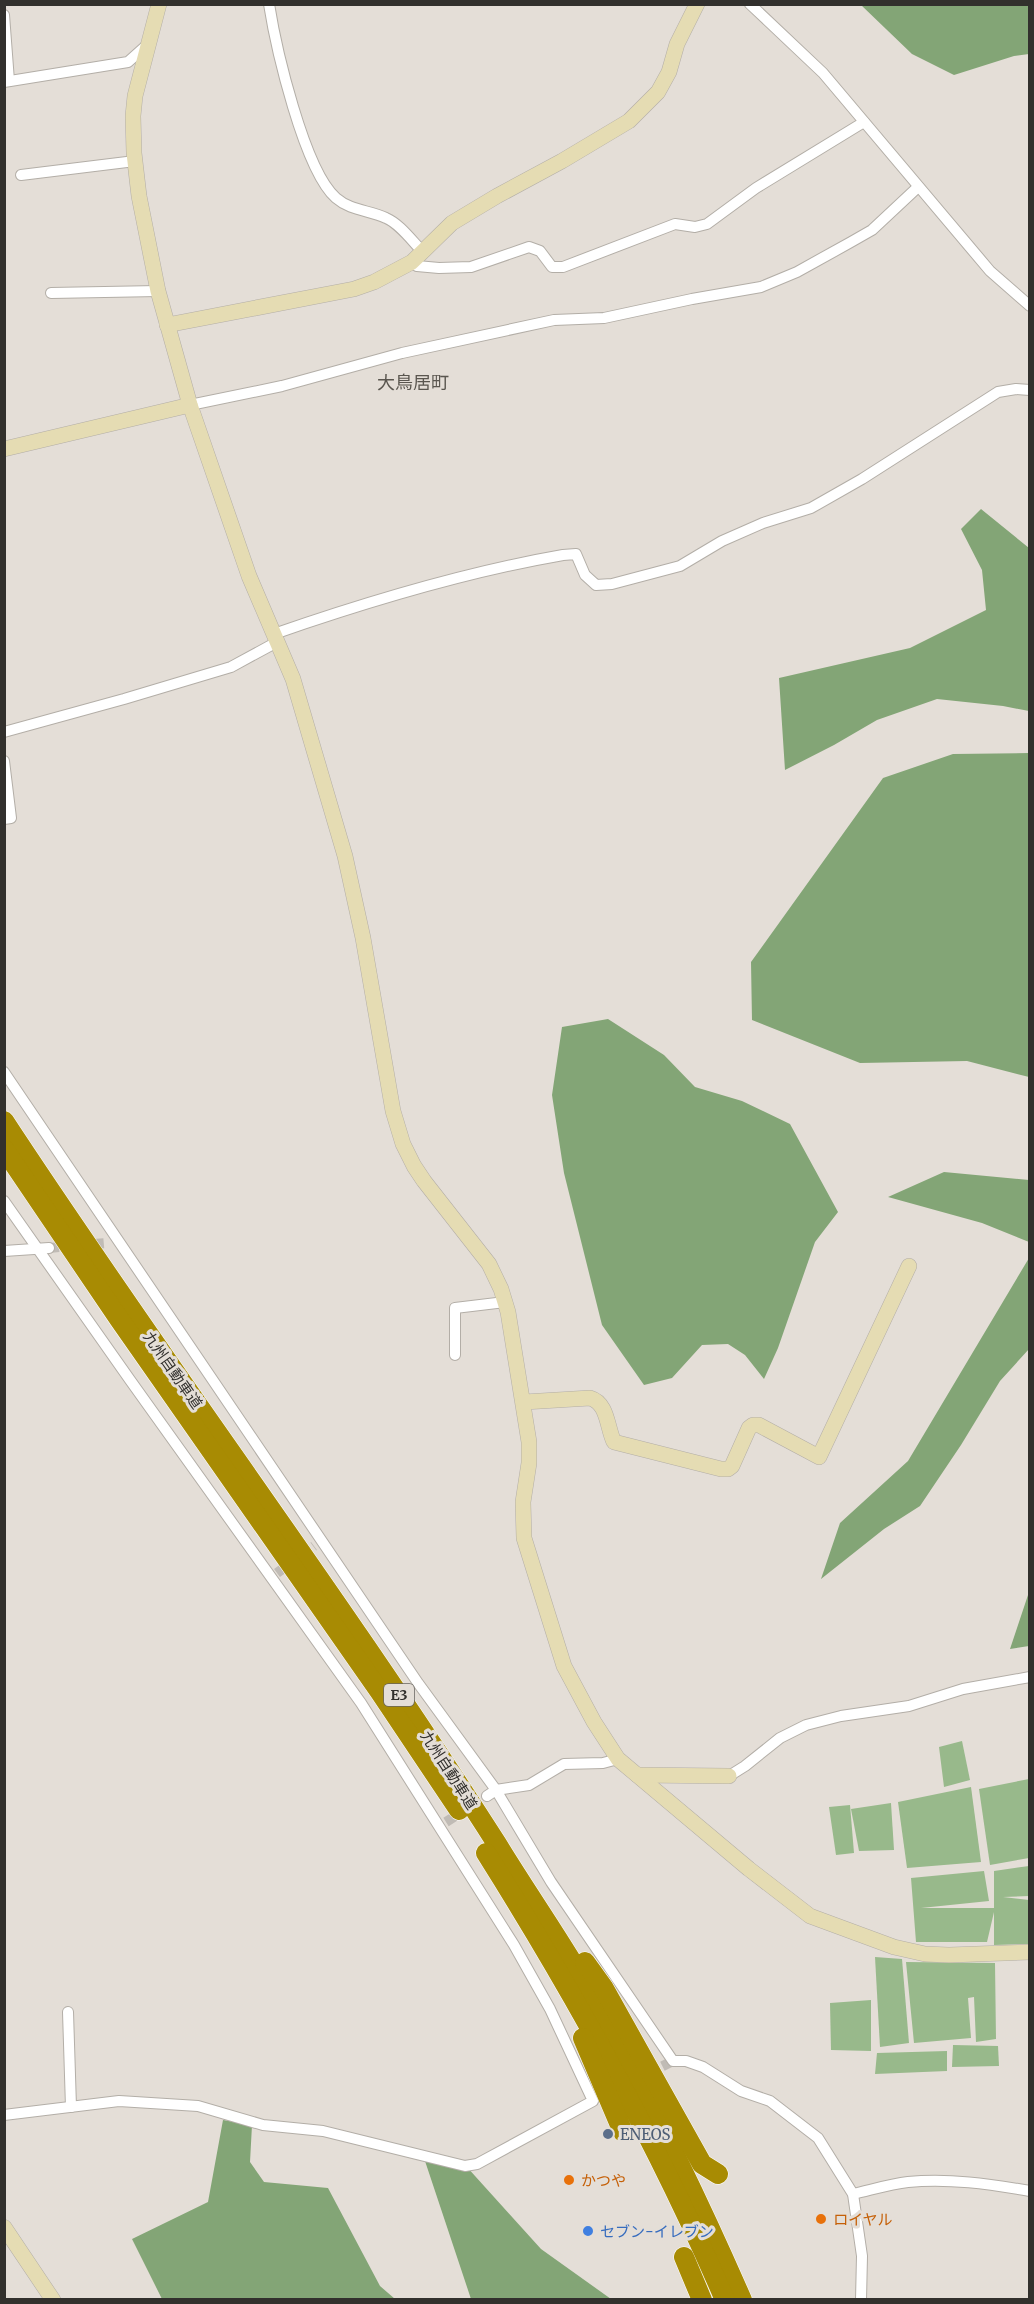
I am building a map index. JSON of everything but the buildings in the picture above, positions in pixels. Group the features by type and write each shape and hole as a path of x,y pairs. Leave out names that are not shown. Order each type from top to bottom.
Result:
{"highway":[{"name":"九州自動車道","path":"4,1121 82,1239 303,1554 447,1766 581,1978 645,2093 690,2184 742,2300"},
{"name":"九州自動車道","path":"4,1149 119,1319 452,1798 565,1982 633,2105 725,2300"},
{"path":"447,1766 603,1987 702,2164 718,2174"},
{"path":"492,1863 578,2026 623,2132"},
{"path":"684,2257 702,2300"}],"street":[{"path":"159,4 135,96 134,116 135,161 139,196 158,291 189,405 249,576 293,679 345,856 363,938 393,1111 403,1144 424,1181 489,1264 505,1302 524,1402 529,1442 529,1463 522,1502 524,1538 564,1666 594,1722 618,1759 749,1869 810,1916 894,1947 925,1954 1029,1952"},
{"path":"269,4 273,31 302,134 314,164 331,192 349,207 386,218 418,257 417,266 471,267 535,248 540,250 552,267 562,267 675,224 700,226 730,209 756,188 864,122"},
{"path":"167,325 354,289 374,282 418,257 452,223 629,121 658,92 669,72 677,44 697,4"},
{"path":"750,4 823,73 990,271 1029,306"},
{"path":"4,15 7,81 128,62 147,45"},
{"path":"21,175 135,161"},
{"path":"4,449 189,405 282,386 402,353 554,320 604,318 761,287 797,272 872,230 918,187"},
{"path":"51,293 158,291"},
{"path":"4,732 231,667 276,638 382,598 563,555 576,554 585,574 596,585 612,584 680,566 722,541 764,523 811,508 862,479 998,392 1016,389 1029,390"},
{"path":"4,761 10,818 4,819"},
{"path":"4,1072 112,1242 318,1544 444,1720 673,2061 686,2061 703,2067 741,2091 770,2101 818,2138 853,2194 862,2256 861,2300"},
{"path":"4,1201 44,1248 130,1380 274,1575 443,1825 550,2009 592,2101 477,2164 465,2166 323,2131 263,2125 198,2106 119,2101 4,2115"},
{"path":"4,1251 44,1248"},
{"path":"524,1402 590,1398 598,1400 603,1406 614,1442 721,1469 728,1469 732,1466 749,1428 753,1425 759,1425 819,1457 909,1266"},
{"path":"455,1355 455,1308 505,1302"},
{"path":"638,1774 729,1776 780,1738 806,1725 841,1716 909,1706 963,1689 1029,1677"},
{"path":"491,1793 529,1785 564,1764 603,1763 618,1759"},
{"path":"68,2012 71,2107"},
{"path":"853,2194 906,2182 926,2181 964,2181 1029,2191"},
{"path":"4,2227 53,2300"}],"green space":[{"path":"861,5 1029,5 1029,54 1014,56 954,75 912,54"},
{"path":"981,509 1029,548 1029,711 937,699 877,720 785,770 779,678 910,648 986,610 982,570 961,529"},
{"path":"1029,753 1029,1077 967,1061 860,1063 752,1020 751,962 883,778 953,754"},
{"path":"608,1019 664,1055 695,1087 742,1101 790,1124 838,1212 815,1242 778,1348 764,1379 745,1355 728,1344 702,1345 672,1378 644,1385 602,1325 564,1173 552,1095 562,1027"},
{"path":"944,1172 1029,1180 1029,1242 982,1223 888,1197"},
{"path":"1029,1258 1029,1349 1000,1381 920,1506 884,1529 821,1579 840,1523 908,1461"},
{"path":"1029,1592 1029,1646 1010,1649"},
{"path":"962,1741 970,1780 944,1787 939,1747"},
{"path":"1029,1779 1029,1858 990,1865 979,1789"},
{"path":"971,1787 981,1862 907,1868 898,1802"},
{"path":"891,1803 894,1850 859,1851 851,1809"},
{"path":"850,1805 854,1853 836,1855 829,1807"},
{"path":"1029,1866 1029,1896 1003,1897 1029,1900 1029,1944 994,1945 994,1912 987,1942 916,1942 911,1878 984,1871 989,1901 921,1908 994,1908 994,1871"},
{"path":"875,1957 902,1959 909,2043 880,2047"},
{"path":"906,1962 995,1963 996,2039 976,2042 974,1997 968,1998 971,2038 914,2043"},
{"path":"871,2000 871,2051 831,2050 830,2003"},
{"path":"953,2045 998,2046 999,2066 952,2067"},
{"path":"947,2051 947,2071 875,2074 877,2053"},
{"path":"223,2120 252,2125 250,2162 264,2182 328,2188 380,2286 395,2299 162,2299 132,2239 208,2202"},
{"path":"424,2158 466,2166 541,2249 611,2299 471,2299"}],"tunnel":[{"path":"49,1248 106,1243"},
{"path":"277,1573 314,1546"},
{"path":"446,1822 487,1796"},
{"path":"649,2073 673,2061"}],"place":[{"name":"ENEOS","path":"608,2134"},
{"name":"かつや","path":"569,2180"},
{"name":"ロイヤル","path":"821,2219"},
{"name":"セブン-イレブン","path":"588,2231"}],"district":[{"name":"大鳥居町","path":"413,382"}]}
